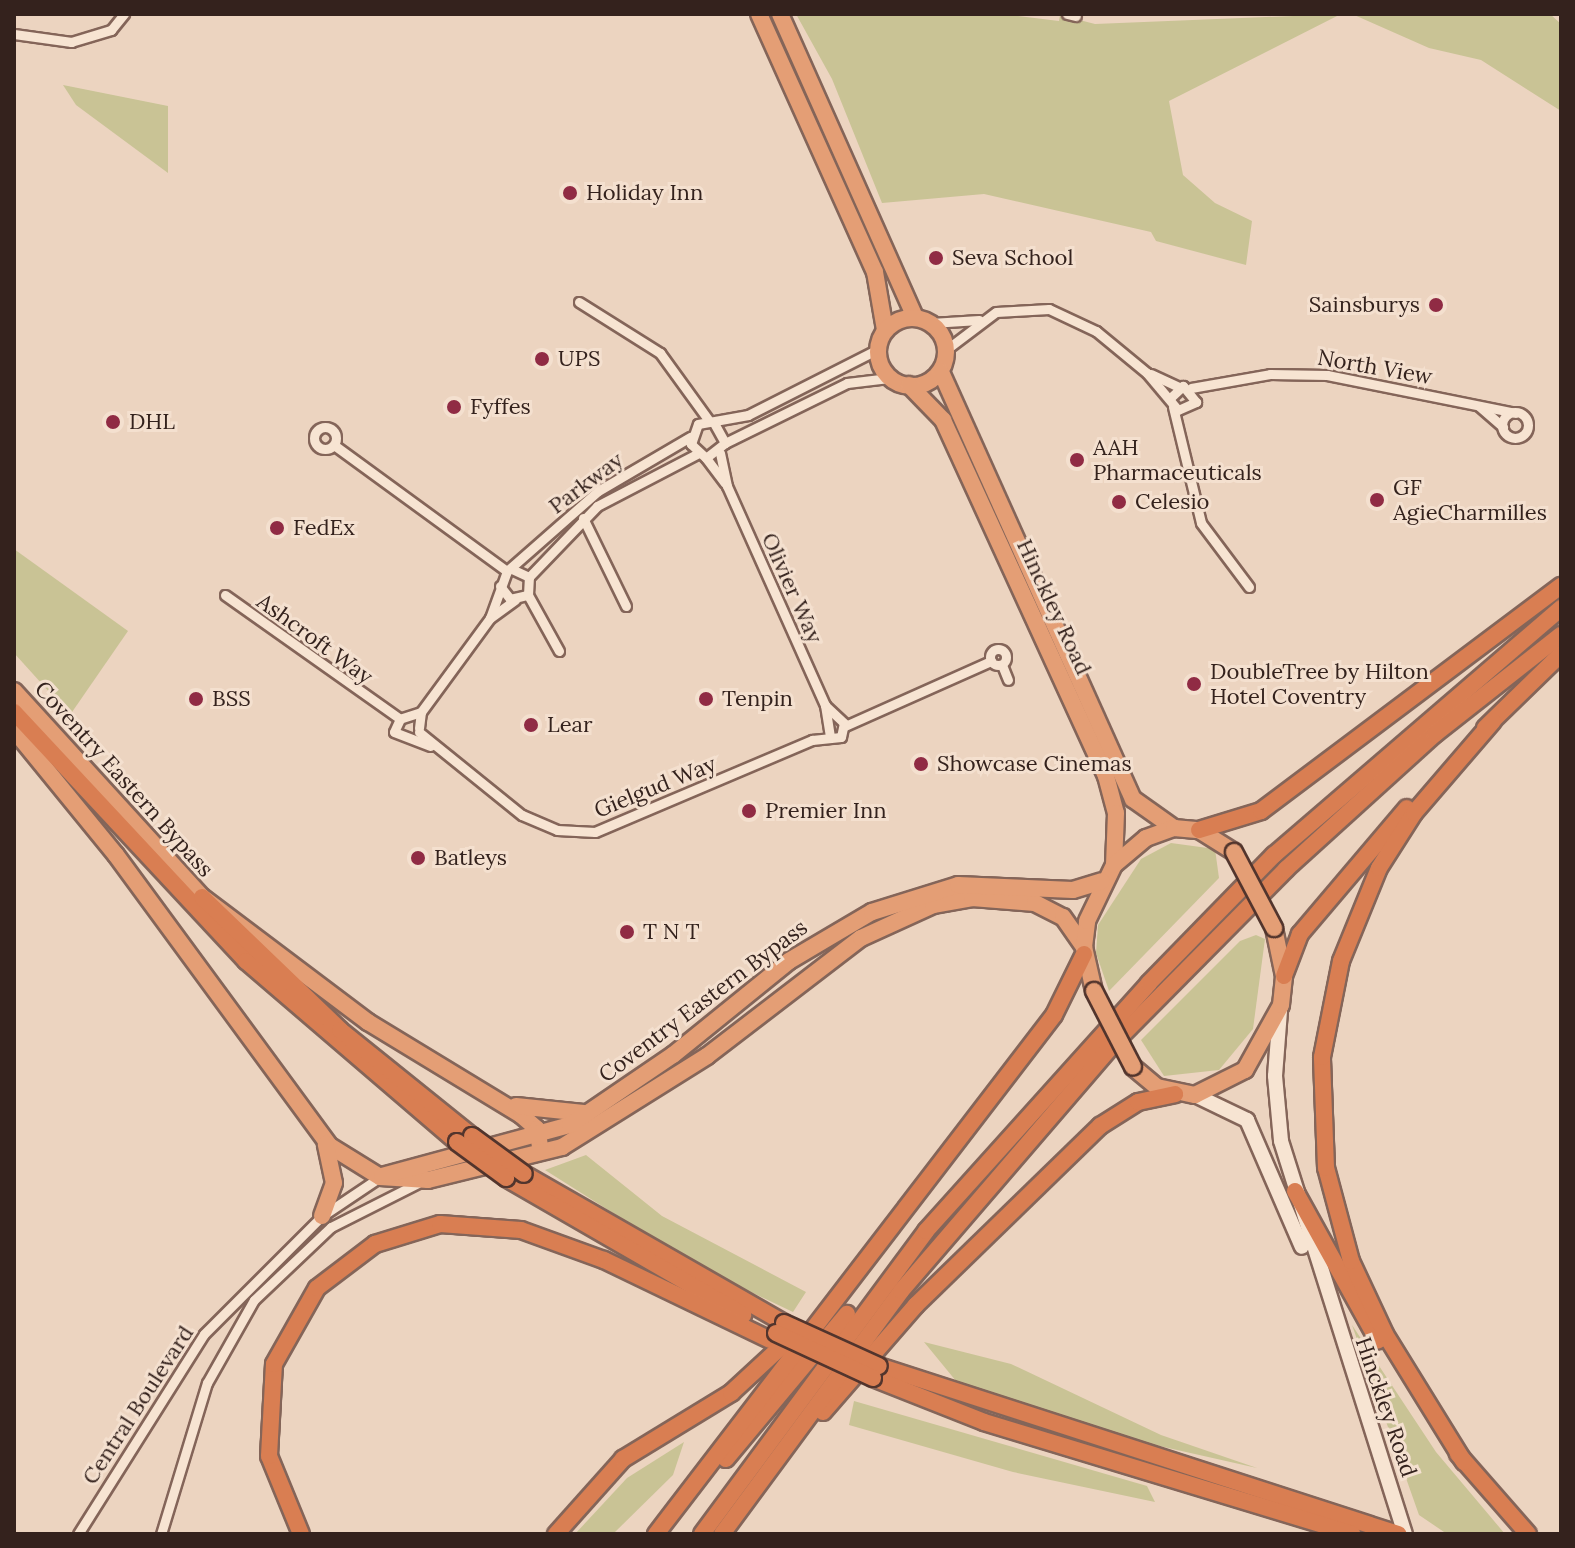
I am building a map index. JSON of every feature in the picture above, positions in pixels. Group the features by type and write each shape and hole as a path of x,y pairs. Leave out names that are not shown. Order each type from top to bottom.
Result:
{"highway":[{"path":"759,14 875,272 885,330 878,349 889,378 909,385 928,383 941,372 947,349 923,320 780,14"},
{"path":"885,330 923,320"},
{"name":"Hinckley Road","path":"941,372 1120,774 1139,806 1174,828"},
{"name":"Hinckley Road","path":"909,385 943,420 1106,776 1116,813 1114,865"},
{"path":"677,1509 1054,1015 1084,950 1102,881 1114,865 1146,838 1174,828 1199,830 1261,811 1561,586"},
{"path":"656,1534 926,1231 1274,855 1561,608"},
{"path":"722,1534 901,1291 1115,1042 1298,858 1435,734 1561,635"},
{"path":"729,1534 916,1305 1100,1126 1138,1102 1175,1094 1195,1095 1245,1070 1281,1005 1284,976 1300,934 1493,721 1561,654"},
{"name":"Coventry Eastern Bypass","path":"14,691 202,897 368,1022 503,1103"},
{"path":"14,712 246,961 464,1139 777,1332"},
{"path":"1464,1462 1385,1334 1351,1261 1326,1168 1322,1057 1341,961 1375,877 1414,813 1493,721"},
{"path":"14,730 116,855 324,1139 348,1162 380,1177"},
{"path":"1199,830 1234,852 1274,928 1284,976"},
{"name":"Coventry Eastern Bypass","path":"380,1177 541,1137 599,1107 789,961 872,912 958,885 1073,890 1102,881"},
{"path":"202,897 332,1023 506,1178 777,1332 809,1349 876,1372 1398,1534"},
{"name":"Coventry Eastern Bypass","path":"380,1177 428,1180 535,1157 675,1077 897,917 972,898 1035,903 1063,917 1084,950"},
{"path":"1084,950 1094,991 1133,1067 1175,1094"},
{"path":"503,1103 557,1116 599,1107"},
{"path":"503,1103 541,1137 535,1157"},
{"path":"322,1216 334,1178 324,1139"},
{"path":"556,1534 623,1459 769,1362 920,1189"},
{"path":"1295,1191 1397,1373 1464,1462 1528,1534"},
{"path":"301,1534 279,1494 266,1439 282,1344 302,1307 345,1262 427,1226 450,1224 503,1226 561,1242 876,1372 984,1422 1352,1534"},
{"path":"702,1534 926,1231"}],"main road":[{"name":"Hinckley Road","path":"1281,1005 1276,1116 1324,1294 1405,1534"},
{"name":"Hinckley Road","path":"1195,1095 1247,1120 1324,1294"}],"street":[{"path":"14,34 71,42 111,30 124,14"},
{"path":"579,302 660,353 690,401 712,423 725,443"},
{"path":"923,320 979,320 1023,308 1068,315 1147,373 1179,387 1221,385"},
{"path":"947,349 979,320"},
{"path":"712,423 824,382 878,349"},
{"path":"1147,373 1172,402 1201,523 1249,587"},
{"name":"North View","path":"1221,385 1270,374 1327,375 1515,413"},
{"path":"720,453 725,443 847,383 889,378"},
{"path":"1172,402 1193,406 1221,385"},
{"path":"1172,402 1179,387"},
{"path":"1182,436 1193,406 1191,388"},
{"path":"690,401 692,432"},
{"name":"North View","path":"1476,404 1503,427"},
{"path":"1515,413 1526,419 1526,432 1510,437 1503,427 1515,413"},
{"name":"Parkway","path":"500,584 509,570 598,491 692,432 712,423"},
{"name":"Olivier Way","path":"692,432 702,456 727,486"},
{"path":"334,445 479,557 529,577 528,595 559,651"},
{"name":"Parkway","path":"529,577 583,518 633,482 702,456 720,453"},
{"name":"Olivier Way","path":"720,453 727,486 825,705 828,729"},
{"path":"583,518 626,606"},
{"path":"479,557 515,600"},
{"path":"490,618 500,584"},
{"name":"Ashcroft Way","path":"225,595 417,734"},
{"path":"417,734 421,712 490,618 515,600 528,595"},
{"path":"991,661 991,652 1002,649 1002,665 1008,680"},
{"path":"828,729 991,661 1002,665"},
{"name":"Olivier Way","path":"825,705 841,722"},
{"path":"401,721 421,712"},
{"name":"Ashcroft Way","path":"401,721 399,740 417,734"},
{"path":"828,729 841,737 841,722"},
{"name":"Gielgud Way","path":"417,734 522,815 583,832 624,823 812,740 828,729"},
{"name":"Central Boulevard","path":"78,1534 204,1334 322,1216 380,1177"},
{"name":"Central Boulevard","path":"161,1534 207,1383 254,1300 331,1227 428,1180"}],"shaded area":[{"path":"796,14 1003,14 1059,21 1060,15 1095,24 1341,14 1169,101 1183,175 1215,203 1252,221 1246,265 1156,241 1151,232 984,194 882,203 832,79"},
{"path":"1352,14 1550,14 1561,24 1561,111 1481,60 1429,48"},
{"path":"63,85 168,106 168,173 76,105"},
{"path":"14,549 128,631 70,715 14,653"},
{"path":"1171,843 1215,849 1219,878 1109,991 1096,953 1098,925 1141,859"},
{"path":"1256,935 1265,939 1253,1029 1219,1070 1164,1076 1141,1040 1240,941"},
{"path":"586,1155 662,1216 806,1292 793,1312 700,1268 545,1170"},
{"path":"1352,1325 1436,1452 1505,1534 1447,1534 1419,1515"},
{"path":"924,1342 1011,1364 1161,1435 1257,1468 1115,1436 956,1381"},
{"path":"854,1401 1147,1486 1155,1502 1013,1472 849,1425"},
{"path":"684,1442 673,1475 613,1534 575,1534 627,1478"}],"place":[{"name":"Holiday Inn","path":"570,193"},
{"name":"Seva School","path":"936,258"},
{"name":"Sainsburys","path":"1436,305"},
{"name":"UPS","path":"542,359"},
{"name":"Fyffes","path":"454,407"},
{"name":"DHL","path":"113,422"},
{"name":"AAH Pharmaceuticals","path":"1077,460"},
{"name":"GF AgieCharmilles","path":"1377,500"},
{"name":"Celesio","path":"1119,502"},
{"name":"FedEx","path":"277,528"},
{"name":"DoubleTree by Hilton Hotel Coventry","path":"1194,684"},
{"name":"BSS","path":"196,699"},
{"name":"Tenpin","path":"706,699"},
{"name":"Lear","path":"531,725"},
{"name":"Showcase Cinemas","path":"921,764"},
{"name":"Premier Inn","path":"749,811"},
{"name":"Batleys","path":"418,858"},
{"name":"T N T","path":"627,932"}]}
